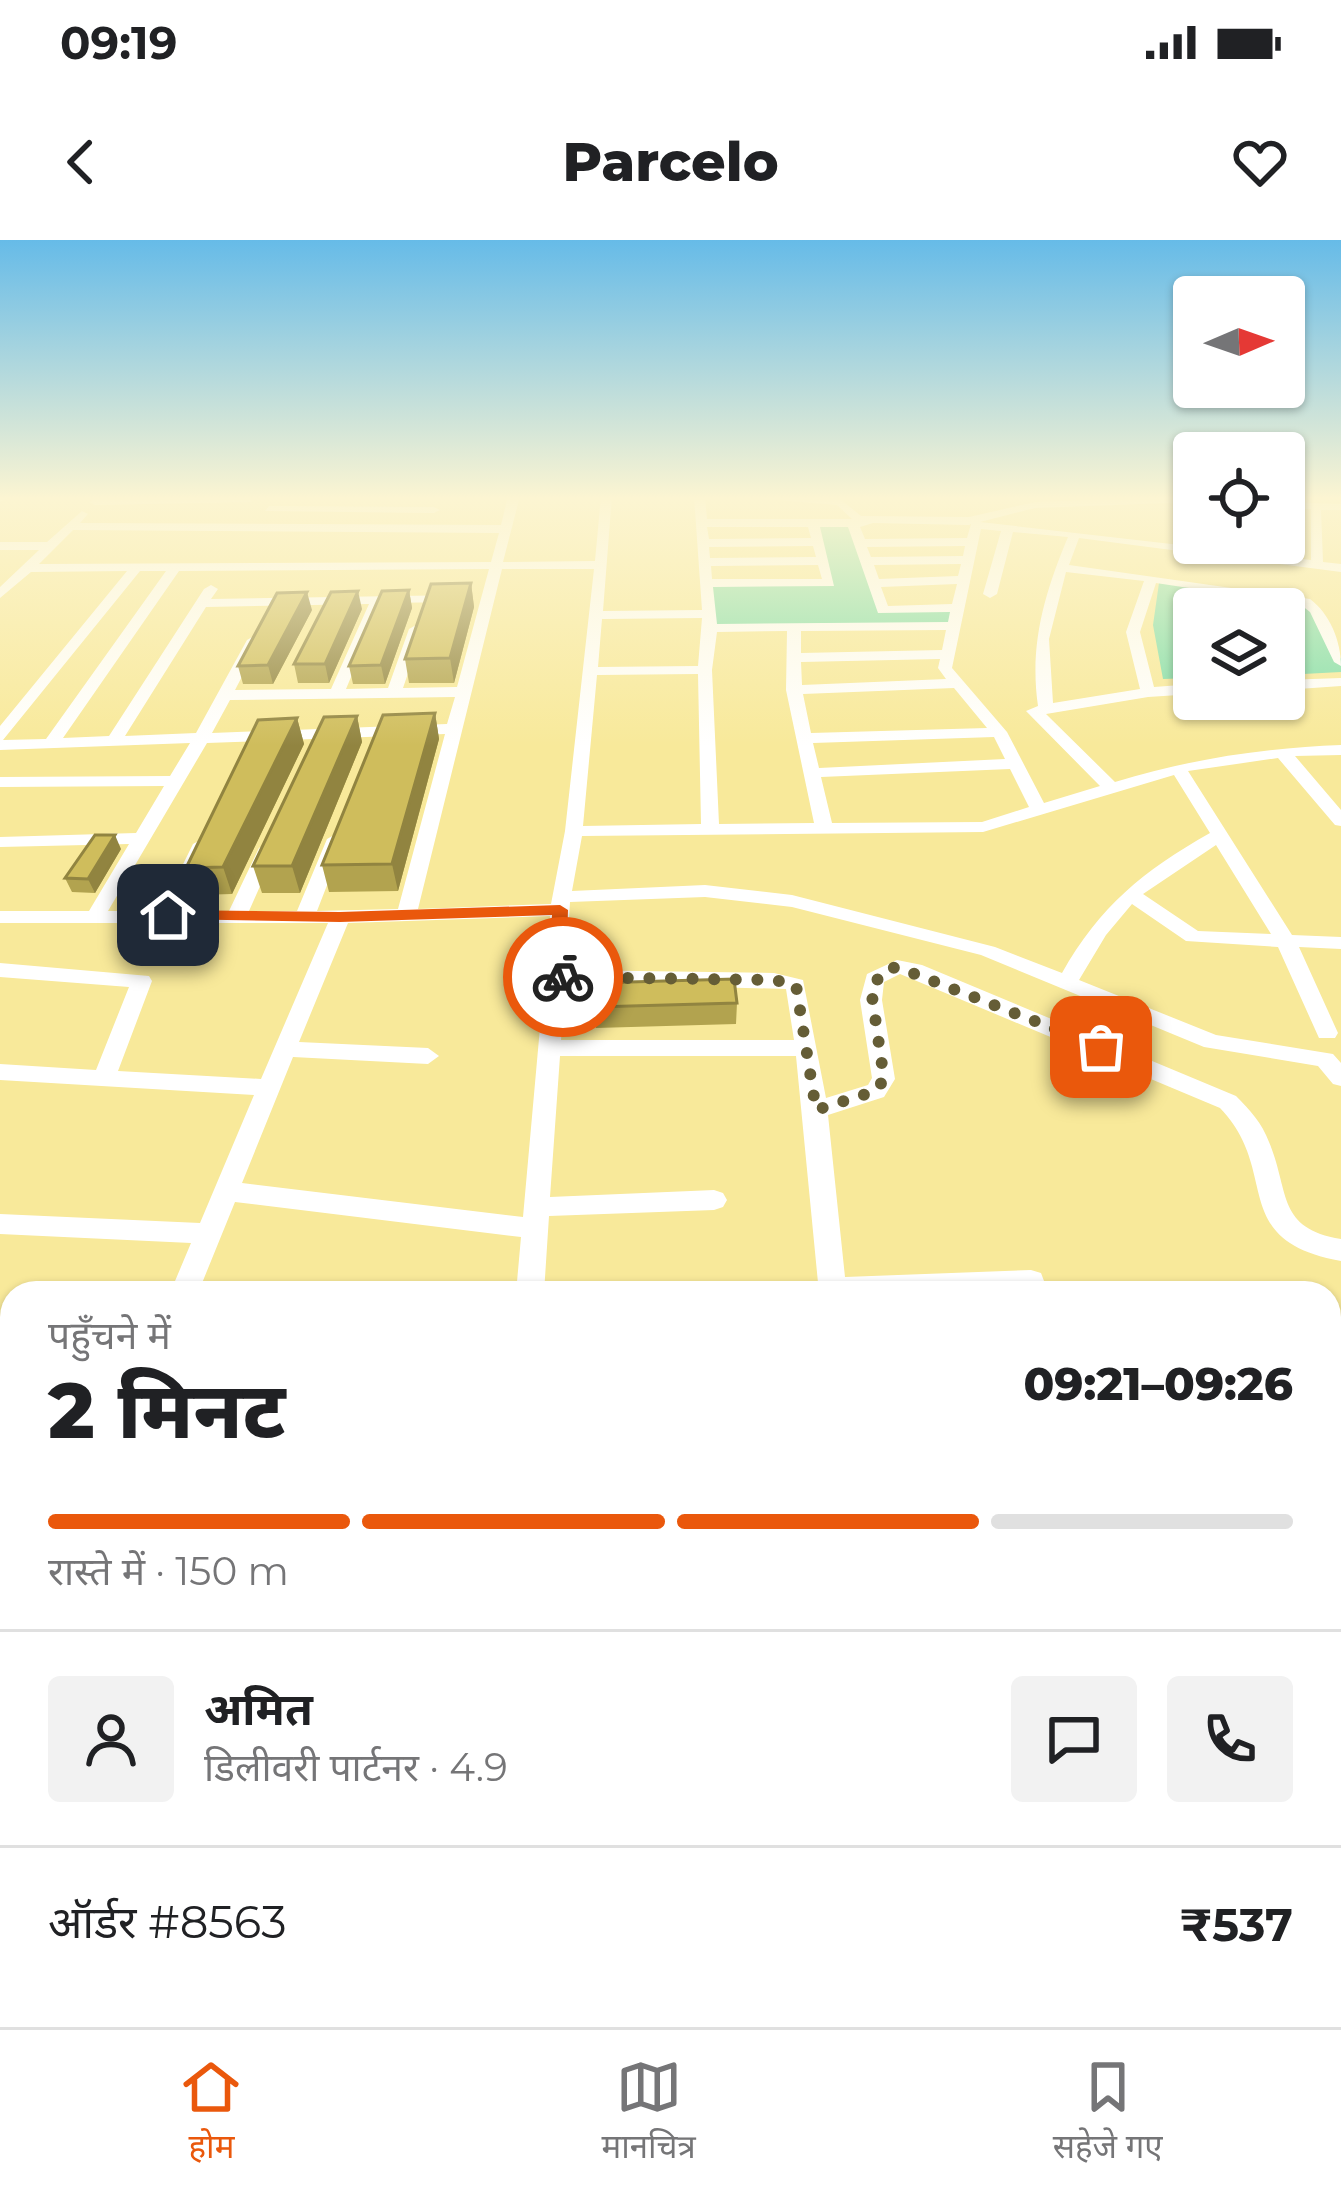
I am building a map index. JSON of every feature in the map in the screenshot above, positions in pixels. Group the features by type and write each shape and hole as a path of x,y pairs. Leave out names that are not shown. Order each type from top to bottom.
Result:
{"street":[{"path":"0,740 126,579"},
{"path":"51,743 166,579"},
{"path":"114,741 217,579"},
{"path":"406,916 490,579"},
{"path":"531,1281 561,903 574,831 601,579"},
{"path":"706,579 710,829"},
{"path":"706,584 829,583 828,579"},
{"path":"873,579 883,610 958,608"},
{"path":"990,594 994,579"},
{"path":"1046,707 1040,633 1056,579"},
{"path":"1148,692 1133,632 1151,579"},
{"path":"1160,579 1305,602 1316,610 1341,662"},
{"path":"874,583 964,580 945,668 999,731 1040,811"},
{"path":"0,594 6,582"},
{"path":"337,693 378,598"},
{"path":"394,692 426,598"},
{"path":"202,604 484,598"},
{"path":"318,619 328,600"},
{"path":"96,915 202,737 274,601"},
{"path":"597,615 794,627 954,626"},
{"path":"794,627 794,690 824,829"},
{"path":"791,658 948,654"},
{"path":"593,671 705,670"},
{"path":"280,694 290,675"},
{"path":"1305,684 1341,682"},
{"path":"794,690 956,683"},
{"path":"1110,785 1034,711 1173,690"},
{"path":"225,695 460,692"},
{"path":"0,740 51,743 453,729"},
{"path":"371,752 380,731"},
{"path":"803,738 999,731"},
{"path":"312,752 322,732"},
{"path":"247,754 256,734"},
{"path":"574,831 983,827 1178,768 1282,752 1341,750"},
{"path":"1282,752 1341,820"},
{"path":"809,773 1016,764"},
{"path":"1178,768 1286,942 1327,1033"},
{"path":"0,782 177,781"},
{"path":"305,916 346,813"},
{"path":"168,915 207,834"},
{"path":"237,915 274,834"},
{"path":"1068,981 1100,925 1130,894 1220,836"},
{"path":"0,842 144,838"},
{"path":"0,916 406,916 705,891 764,896 906,927 1068,981 1212,1042 1325,1058 1341,1078"},
{"path":"1130,894 1193,937 1341,943"},
{"path":"189,1281 340,917"},
{"path":"816,1110 876,1091 884,1079 871,1000 874,979 897,967 915,970 1228,1102 1254,1126 1280,1224 1304,1243 1341,1250"},
{"path":"0,970 142,981 104,1078"},
{"path":"557,976 788,980 798,992 807,1048 832,1281"},
{"path":"551,1048 807,1048"},
{"path":"287,1049 428,1056"},
{"path":"0,1072 269,1088"},
{"path":"227,1191 537,1218 714,1200"},
{"path":"0,1224 209,1234"}],"green space":[{"path":"827,579 872,579 883,610 958,608 954,626 710,628 706,583 828,583"},
{"path":"1159,583 1202,588 1173,588 1173,679 1163,679 1153,625"},
{"path":"1305,600 1341,659 1341,672 1305,674"}],"building":[{"path":"471,583 450,658 405,659 431,584"},
{"path":"409,590 381,665 349,666 382,591"},
{"path":"358,591 325,664 294,664 331,592"},
{"path":"307,592 268,665 238,666 277,593"},
{"path":"435,713 392,864 322,865 383,715"},
{"path":"357,716 292,866 253,866 324,717"},
{"path":"297,718 223,867 186,868 258,720"},
{"path":"95,835 115,835 88,879 65,878"},
{"path":"734,979 737,1003 595,1007 595,983"}],"way so far":[{"path":"563,977 788,980 796,985 802,1004 816,1110 876,1091 884,1079 871,989 884,970 897,967 915,970 1101,1047"}],"route":[{"path":"168,915 340,917 560,910 557,976 563,977"}]}
